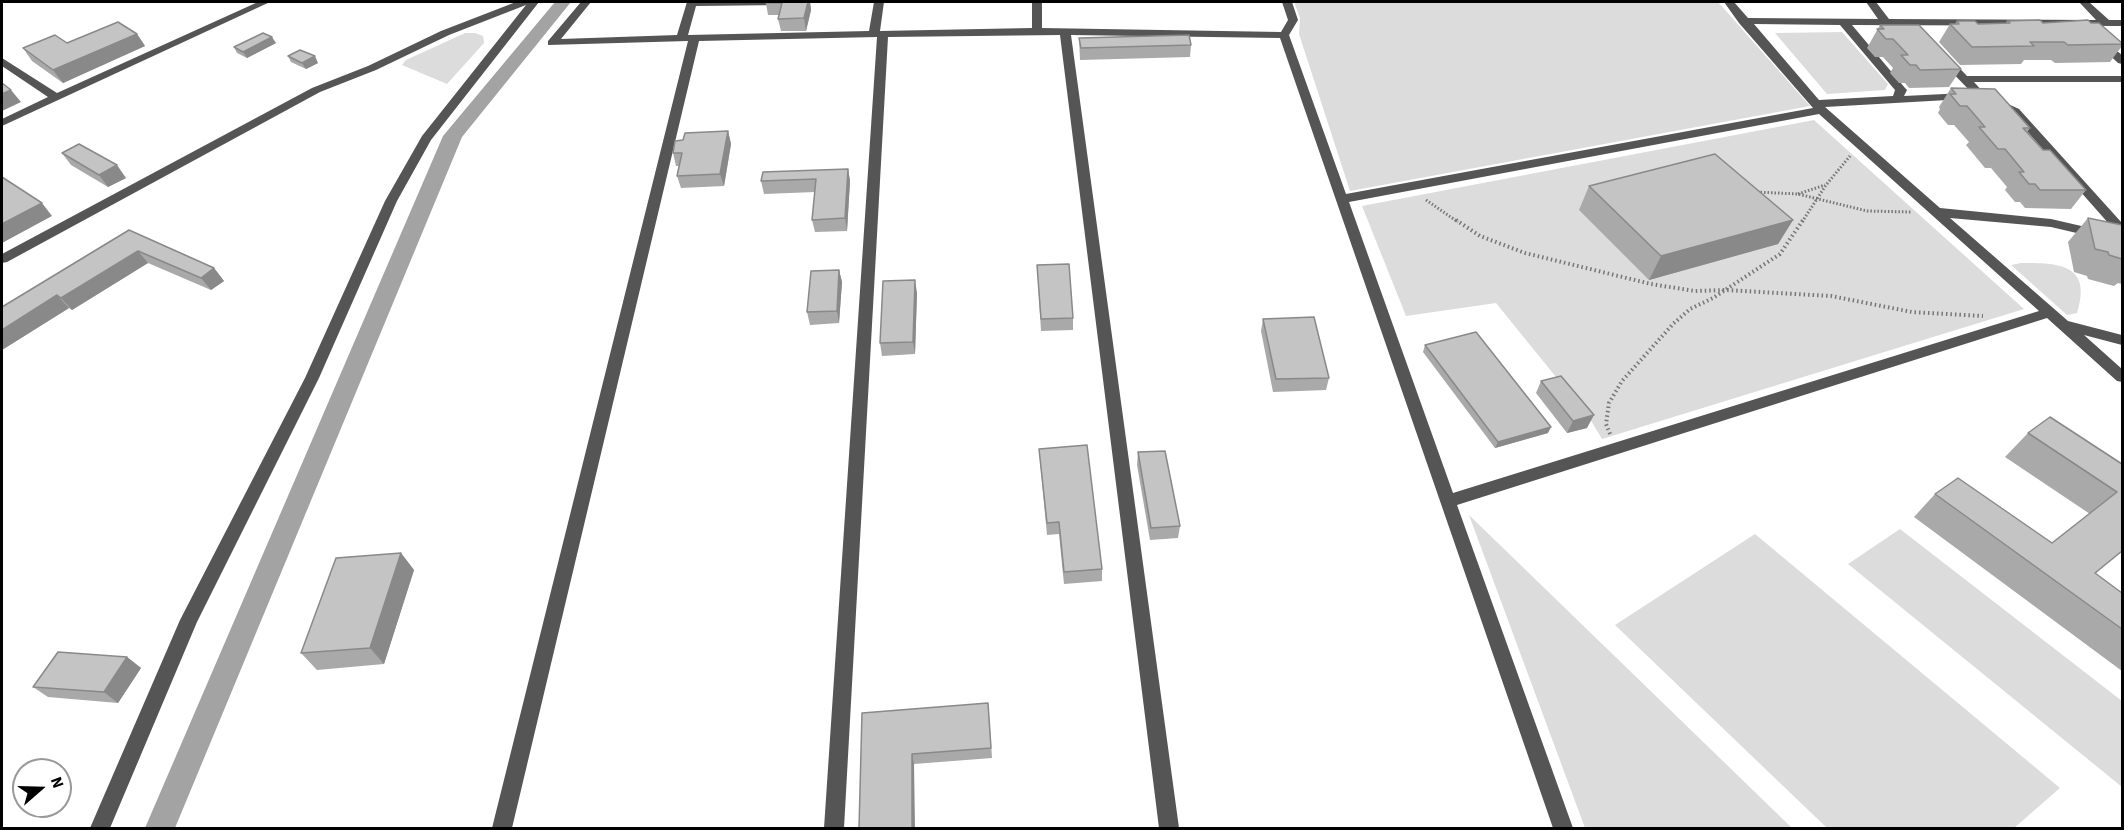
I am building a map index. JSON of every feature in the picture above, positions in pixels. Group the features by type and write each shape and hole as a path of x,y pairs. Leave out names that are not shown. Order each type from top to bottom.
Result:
{"street":[{"path":"230,2 246,10"},
{"path":"2,123 265,2"},
{"path":"2,259 316,90 372,68 445,33 524,2"},
{"path":"100,828 189,620 312,378 391,201 426,139 534,2"},
{"path":"586,2 552,43 878,33 1037,31 1284,35"},
{"path":"502,828 688,38 692,2 785,2"},
{"path":"834,828 879,2"},
{"path":"1037,2 1037,31"},
{"path":"1284,35 1293,20 1287,2"},
{"path":"1728,2 1819,107 2122,377"},
{"path":"1871,2 1885,21"},
{"path":"2084,2 2106,23"},
{"path":"1743,21 2122,23"},
{"path":"1843,21 1901,90 1898,100"},
{"path":"1908,22 1980,95 2015,111 2122,230"},
{"path":"2081,23 2122,62"},
{"path":"1065,32 1169,828"},
{"path":"1284,35 1563,828"},
{"path":"2,61 57,98"},
{"path":"1964,79 2122,79"},
{"path":"1342,199 1819,107 1980,95"},
{"path":"1935,212 2052,223 2122,239"},
{"path":"1448,501 2048,313"},
{"path":"2060,324 2122,340"}],"path":[{"path":"1616,448 1606,424 1609,403 1622,381 1690,309 1726,290 1780,254 1826,184 1844,166 1857,143"},
{"path":"1798,194 1826,184"},
{"path":"1719,186 1756,192 1798,194 1867,211 1935,212"},
{"path":"1400,188 1424,198 1480,236 1525,253 1651,284 1695,291 1726,290 1831,296 1912,312 1978,315 2016,323"}],"shaded area":[{"path":"1294,2 1718,2 1810,106 1350,191 1299,34 1300,18"},
{"path":"1842,32 1888,84 1885,90 1827,94 1775,33"},
{"path":"465,33 483,36 484,43 447,84 402,65 406,60"},
{"path":"1814,120 2024,309 1602,439 1590,419 1496,303 1406,316 1362,206"},
{"path":"2021,263 2059,266 2076,275 2080,284 2081,296 2077,313 2067,315 2011,265"},
{"path":"1469,515 1792,828 1585,828"},
{"path":"1900,529 2122,701 2122,787 1848,564"},
{"path":"1755,534 2060,788 2014,828 1827,828 1615,625"}],"building":[{"path":"766,2 808,2 804,18 778,19 782,3"},
{"path":"2040,20 2043,23 2088,20 2091,23 2099,23 2122,44 2068,45 2064,42 2030,42 2034,46 1972,47 1950,24 1959,24 1957,21 1975,21 1978,24"},
{"path":"118,22 137,34 53,70 23,48 55,35 67,43"},
{"path":"1880,25 1919,25 1961,69 1920,70 1916,65 1910,65 1901,55 1908,55 1893,39 1886,39 1877,29 1884,29"},
{"path":"263,33 272,37 243,52 234,47"},
{"path":"1189,35 1191,45 1081,48 1079,38"},
{"path":"300,50 315,56 302,63 288,56"},
{"path":"2,83 11,90 2,94"},
{"path":"1951,88 1995,89 2030,128 2023,128 2043,150 2050,150 2086,190 2040,190 2035,184 2029,184 2019,172 2024,172 2005,149 1998,149 1979,127 1985,127 1967,106 1960,106 1950,94 1956,94"},
{"path":"728,131 720,174 677,176 682,153 673,153 675,141 683,140 685,133"},
{"path":"79,144 117,165 99,175 62,153"},
{"path":"1715,154 1793,220 1661,256 1589,186"},
{"path":"848,169 845,218 812,220 816,179 761,181 763,172"},
{"path":"2,177 42,203 2,224"},
{"path":"2088,218 2122,225 2122,259 2095,249"},
{"path":"129,230 214,268 201,278 138,251 61,298 57,295 2,330 2,307"},
{"path":"1069,264 1073,318 1041,319 1037,265"},
{"path":"839,270 837,311 807,312 811,271"},
{"path":"915,280 913,342 880,343 883,281"},
{"path":"1314,317 1329,378 1276,379 1263,319"},
{"path":"1476,332 1551,427 1498,442 1425,345"},
{"path":"1561,376 1594,415 1573,421 1541,381"},
{"path":"2050,417 2122,464 2122,551 2095,573 2122,593 2122,629 1935,494 1958,478 2052,543 2117,492 2028,433"},
{"path":"1087,445 1102,569 1064,572 1059,522 1047,523 1039,449"},
{"path":"1165,451 1180,526 1151,528 1138,452"},
{"path":"401,553 370,648 301,653 336,558"},
{"path":"58,652 127,657 104,692 33,687"},
{"path":"988,703 991,748 912,754 912,828 859,828 862,713"}],"waterway":[{"path":"160,828 453,136 563,2"}]}
